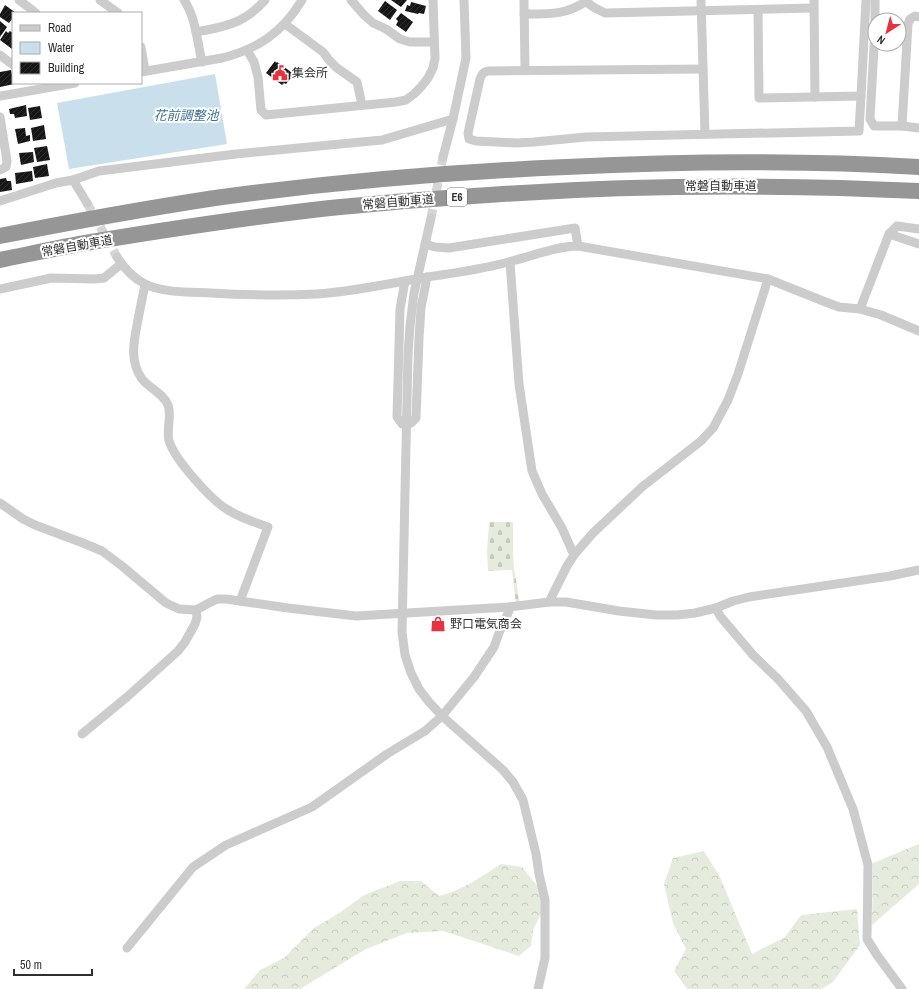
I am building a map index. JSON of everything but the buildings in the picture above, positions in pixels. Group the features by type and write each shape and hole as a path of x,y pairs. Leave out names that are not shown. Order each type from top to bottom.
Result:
{"highway":[{"name":"常磐自動車道","path":"0,236 81,220 215,198 335,183 436,174 626,164 719,162 875,164 919,167"},
{"name":"常磐自動車道","path":"0,260 89,242 211,224 331,208 427,199 514,193 711,186 785,186 919,191"}],"street":[{"path":"19,0 35,12"},
{"path":"100,0 117,12"},
{"path":"184,0 190,11 202,62"},
{"path":"196,32 220,28 240,20 251,13 265,0"},
{"path":"142,60 143,72 202,62 248,50 270,37 285,24 302,0"},
{"path":"352,0 364,15 373,23 386,29 400,39 410,42 434,42"},
{"path":"248,50 254,62 258,77 261,110 266,115 406,100 421,87 433,68 435,58 433,0"},
{"path":"443,157 466,58 464,0"},
{"path":"524,0 525,70"},
{"path":"701,0 705,134"},
{"path":"703,69 525,70 484,72 482,74 468,133 469,139 476,141 517,143 586,137 859,131 866,0"},
{"path":"875,0 875,30 870,119 874,126 902,126 919,128"},
{"path":"524,14 556,13 573,9 587,1 595,8 605,13 758,10 814,4 814,97"},
{"path":"758,10 759,98 861,96"},
{"path":"902,126 908,24 910,19 915,16 919,17"},
{"path":"285,24 323,52 337,68 357,82 362,105"},
{"path":"0,55 12,64"},
{"path":"0,96 22,88 64,84"},
{"path":"0,117 7,160 6,166 0,170"},
{"path":"0,201 99,171 270,150 382,140 453,119"},
{"path":"73,180 87,203"},
{"path":"431,218 418,270 412,307 408,354 402,614 402,632 405,655 411,673 419,689 429,702 442,716 503,770 513,782 523,800 545,900 545,958 538,989"},
{"path":"860,309 888,234 898,226 919,229"},
{"path":"425,244 435,247 449,248 575,228 578,246"},
{"path":"888,234 919,244"},
{"path":"0,289 51,278 104,278 119,261 131,274 145,284 162,289 182,292 246,295 319,294 452,274 510,262 567,246 578,246 768,279 823,301 881,315 919,331"},
{"path":"510,262 519,384 532,471 542,494 562,528 574,555"},
{"path":"405,281 400,309 397,416 402,424 411,423 416,418 418,338 421,308 427,277"},
{"path":"550,602 567,566 574,555 593,533 642,487 696,446 713,428 731,393 768,279"},
{"path":"145,284 134,344 134,358 137,370 142,378 162,396 168,405 169,440 174,452 213,498 228,510 268,527 240,601"},
{"path":"0,503 23,519 35,525 83,542 102,551 166,603 179,609 196,610 217,600 226,599 356,616 509,608 550,602 566,602 656,615 677,615 695,613 716,608 732,601 749,597 890,576 919,570"},
{"path":"127,948 193,867 226,845 312,807 387,754 425,731 442,716 474,677 494,647 509,608"},
{"path":"716,608 720,616 753,655 778,679 806,711 827,747 853,809 868,864 867,939 902,989"},
{"path":"82,734 178,651 195,624 197,618 196,610"}],"green space":[{"path":"489,522 513,522 514,568 520,604 516,604 512,570 488,571 487,552"},
{"path":"919,844 919,884 872,925 873,863"},
{"path":"704,851 720,877 752,954 785,937 801,915 857,909 860,945 833,982 822,989 687,989 674,971 686,949 673,923 664,884 673,858"},
{"path":"501,864 522,867 539,888 543,910 533,930 531,946 519,956 443,931 407,933 366,949 300,989 244,989 260,970 284,958 314,928 338,914 364,895 400,881 421,881 439,896 464,887"}],"water":[{"name":"花前調整池","path":"215,74 227,144 69,169 57,103"}],"tunnel":[{"path":"431,218 443,157"},
{"path":"87,203 117,257"}],"place":[{"name":"集会所","path":"280,73"},
{"name":"野口電気商会","path":"438,624"}]}
